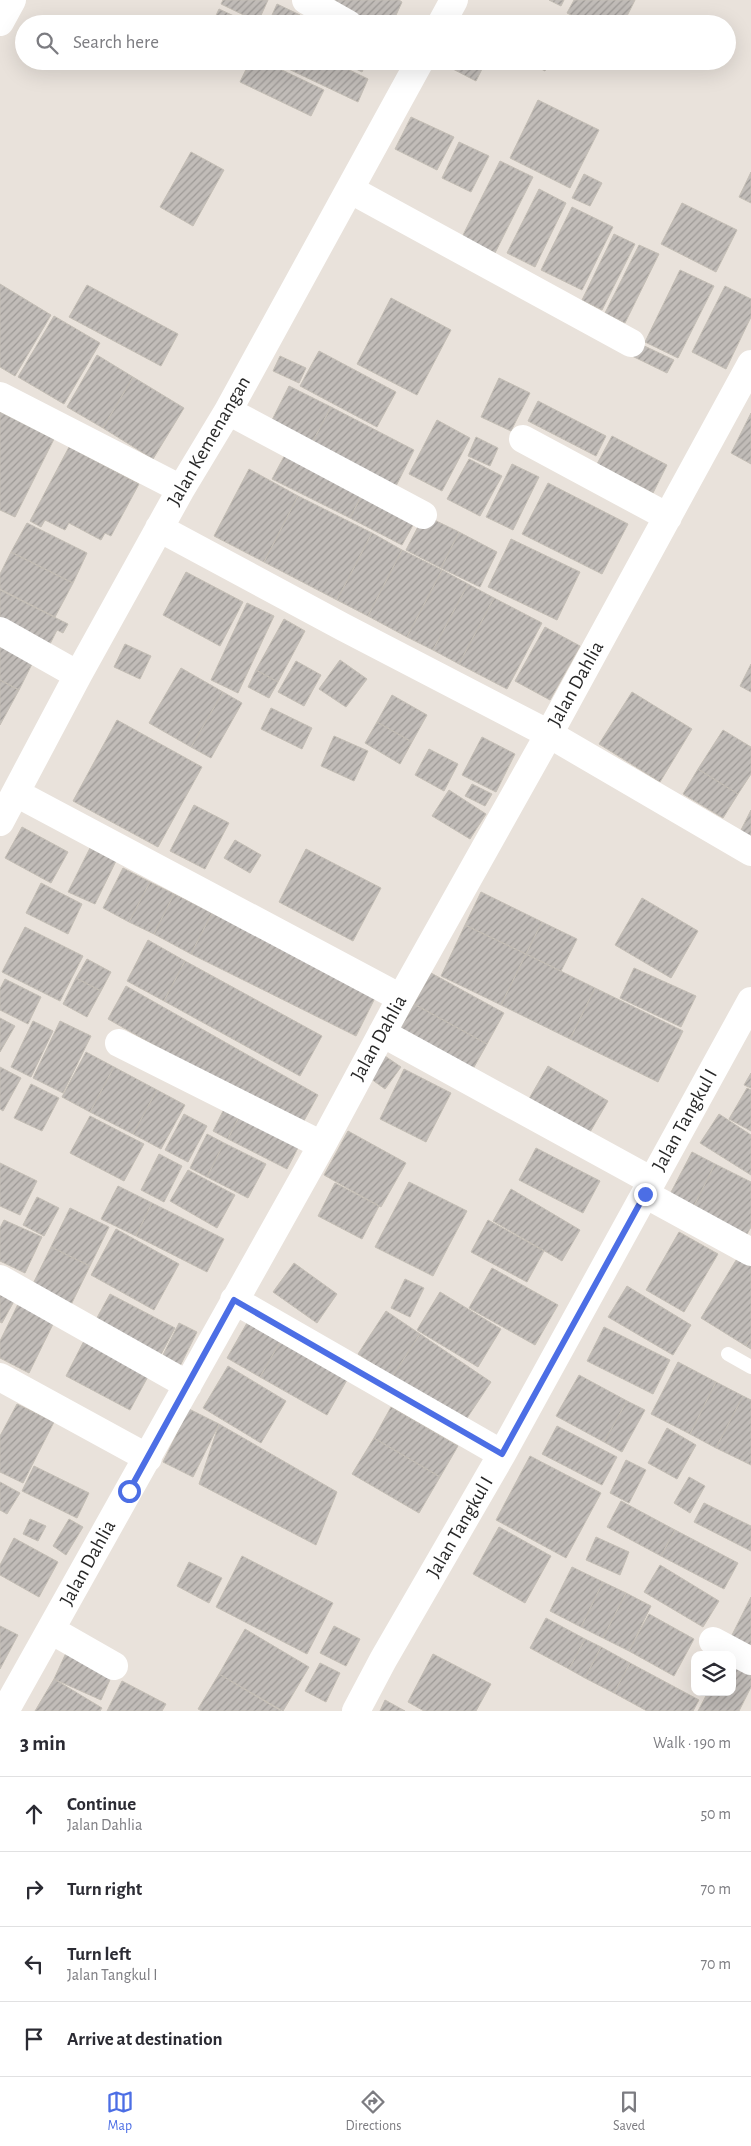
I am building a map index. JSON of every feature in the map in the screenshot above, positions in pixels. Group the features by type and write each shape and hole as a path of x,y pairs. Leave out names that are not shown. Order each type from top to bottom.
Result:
{"street":[{"path":"0,22 12,0"},
{"path":"306,0 332,15"},
{"path":"446,15 454,0"},
{"name":"Jalan Kemenangan","path":"0,822 78,675 181,489 228,411 414,70"},
{"path":"350,190 632,343"},
{"name":"Jalan Dahlia","path":"4,1705 51,1630 148,1458 549,734 751,364"},
{"path":"0,396 181,489"},
{"path":"228,411 423,515"},
{"path":"523,439 668,517"},
{"path":"159,528 343,628 549,734 751,852"},
{"path":"0,631 78,675"},
{"path":"16,793 402,998"},
{"name":"Jalan Tangkul I","path":"356,1711 382,1660 502,1454 751,1001"},
{"path":"382,1033 648,1188 751,1252"},
{"path":"119,1043 322,1145"},
{"path":"0,1279 188,1385"},
{"path":"234,1300 502,1454"},
{"path":"0,1377 148,1458"},
{"path":"51,1630 114,1666"},
{"path":"713,1640 751,1661"}],"lane":[{"path":"728,1354 751,1367"}],"building":[{"path":"223,0 268,0 261,15 244,15 221,4"},
{"path":"316,0 399,0 402,2 396,15 343,15"},
{"path":"549,0 564,0 561,6"},
{"path":"574,0 635,0 628,15 571,15 567,13"},
{"path":"277,4 300,15 272,15"},
{"path":"219,9 232,15 216,15"},
{"path":"246,70 282,70 324,90 311,116 240,82"},
{"path":"291,70 350,70 368,79 358,102"},
{"path":"455,70 482,70 476,81"},
{"path":"538,100 599,130 570,188 510,158"},
{"path":"411,117 454,137 437,170 395,149"},
{"path":"459,142 489,156 471,192 442,178"},
{"path":"191,152 224,170 193,226 160,207"},
{"path":"500,161 533,177 495,253 462,237"},
{"path":"751,172 751,203 739,197"},
{"path":"584,174 602,183 590,206 572,198"},
{"path":"539,189 566,203 535,267 507,253"},
{"path":"682,203 737,230 716,272 661,244"},
{"path":"572,207 613,227 582,290 541,270"},
{"path":"614,234 635,244 602,310 582,300"},
{"path":"639,245 659,254 625,323 605,313"},
{"path":"680,270 714,286 678,358 645,342"},
{"path":"0,284 51,315 15,376 0,367"},
{"path":"87,285 178,334 161,366 69,317"},
{"path":"725,286 751,299 751,317 726,369 692,352"},
{"path":"391,298 451,330 417,395 357,364"},
{"path":"54,316 100,343 64,404 18,377"},
{"path":"636,342 674,360 667,373 630,355"},
{"path":"319,351 396,392 377,427 300,386"},
{"path":"97,355 133,377 103,428 67,407"},
{"path":"280,356 306,368 299,383 273,371"},
{"path":"133,377 184,408 153,459 103,428"},
{"path":"499,378 530,393 511,431 481,417"},
{"path":"289,386 331,407 312,443 271,422"},
{"path":"538,401 606,436 596,456 528,421"},
{"path":"331,407 414,450 396,486 312,443"},
{"path":"0,412 54,439 15,517 0,510"},
{"path":"751,413 751,464 731,453"},
{"path":"437,420 470,438 442,491 409,474"},
{"path":"612,436 667,465 653,493 597,464"},
{"path":"476,437 498,448 490,466 468,456"},
{"path":"69,447 139,484 111,536 105,533 101,540 69,523 65,530 45,520 41,527 30,521"},
{"path":"288,449 365,489 350,518 272,479"},
{"path":"469,459 502,476 480,516 447,499"},
{"path":"512,464 539,477 513,530 486,517"},
{"path":"249,469 298,496 264,562 214,536"},
{"path":"548,483 628,524 602,574 522,534"},
{"path":"365,489 418,516 402,545 350,518"},
{"path":"298,496 372,533 337,600 264,562"},
{"path":"424,515 459,532 441,568 406,550"},
{"path":"27,523 87,553 73,583 11,552"},
{"path":"459,532 497,552 480,587 441,568"},
{"path":"372,533 402,550 368,616 337,600"},
{"path":"511,539 580,572 557,620 488,587"},
{"path":"402,550 442,570 407,637 368,616"},
{"path":"11,552 73,583 55,617 0,589 0,574"},
{"path":"442,570 468,584 433,650 407,637"},
{"path":"186,572 243,602 220,646 163,615"},
{"path":"468,584 494,598 459,664 433,650"},
{"path":"0,590 68,624 63,633 57,630 47,650 0,626"},
{"path":"494,598 542,623 507,689 459,664"},
{"path":"247,603 274,616 238,693 211,680"},
{"path":"284,619 305,631 278,682 256,670"},
{"path":"545,627 580,646 550,700 515,681"},
{"path":"0,637 36,656 19,690 0,680"},
{"path":"125,644 151,656 140,679 114,667"},
{"path":"340,660 367,679 346,707 319,689"},
{"path":"296,661 321,675 304,706 278,692"},
{"path":"751,664 751,692 740,686"},
{"path":"181,668 223,692 191,747 149,723"},
{"path":"256,670 278,682 269,698 248,687"},
{"path":"0,680 19,690 0,725"},
{"path":"223,692 242,703 211,758 191,747"},
{"path":"632,692 692,729 660,782 599,744"},
{"path":"392,695 427,715 412,742 377,722"},
{"path":"271,708 312,728 302,749 261,729"},
{"path":"117,720 202,767 158,847 73,801"},
{"path":"377,722 412,742 400,764 365,743"},
{"path":"723,730 751,747 751,774 738,794 698,769"},
{"path":"334,736 368,751 354,781 321,766"},
{"path":"482,737 515,754 496,792 462,775"},
{"path":"429,749 458,764 444,791 415,775"},
{"path":"698,769 738,794 723,818 683,794"},
{"path":"472,784 492,794 485,806 465,796"},
{"path":"449,790 486,814 470,839 432,816"},
{"path":"194,805 229,823 205,869 170,851"},
{"path":"751,810 751,837 740,832"},
{"path":"22,827 68,852 51,883 5,858"},
{"path":"235,840 261,855 250,873 224,858"},
{"path":"90,848 116,861 95,904 68,892"},
{"path":"306,849 381,888 353,941 279,902"},
{"path":"123,868 150,882 129,922 103,908"},
{"path":"150,882 174,894 154,934 129,922"},
{"path":"41,883 82,904 68,934 26,913"},
{"path":"481,892 542,922 526,954 465,925"},
{"path":"174,894 212,913 191,954 154,934"},
{"path":"642,898 698,931 671,978 615,945"},
{"path":"212,913 376,996 356,1036 191,954"},
{"path":"542,922 577,939 561,971 526,954"},
{"path":"465,925 526,954 501,1005 441,976"},
{"path":"25,927 83,956 60,1001 2,972"},
{"path":"148,940 185,961 164,1001 127,981"},
{"path":"526,954 595,988 570,1039 501,1005"},
{"path":"87,959 111,972 101,991 76,978"},
{"path":"185,961 322,1036 300,1076 164,1001"},
{"path":"634,968 696,996 681,1027 620,998"},
{"path":"431,973 504,1013 487,1044 414,1004"},
{"path":"76,978 101,991 87,1017 63,1004"},
{"path":"5,979 41,997 28,1024 0,1010 0,989"},
{"path":"126,986 318,1095 300,1128 108,1019"},
{"path":"595,988 683,1031 658,1082 570,1039"},
{"path":"414,1004 487,1044 469,1076 396,1036"},
{"path":"0,1018 15,1026 0,1052"},
{"path":"33,1021 53,1031 31,1077 11,1067"},
{"path":"60,1021 91,1036 63,1093 33,1078"},
{"path":"86,1052 114,1067 90,1112 62,1097"},
{"path":"382,1054 401,1067 385,1089 367,1076"},
{"path":"548,1066 608,1101 586,1139 526,1104"},
{"path":"0,1067 21,1078 3,1111 0,1109"},
{"path":"114,1067 157,1090 133,1134 90,1112"},
{"path":"404,1069 451,1093 426,1142 380,1119"},
{"path":"751,1073 751,1088 744,1085"},
{"path":"31,1084 59,1098 42,1131 14,1118"},
{"path":"747,1088 751,1090 751,1131 729,1119"},
{"path":"157,1090 185,1105 161,1149 133,1134"},
{"path":"226,1105 241,1113 228,1139 213,1131"},
{"path":"241,1113 300,1144 287,1169 228,1139"},
{"path":"184,1114 207,1126 188,1162 165,1150"},
{"path":"719,1114 751,1135 751,1175 700,1143"},
{"path":"90,1116 144,1144 124,1181 70,1153"},
{"path":"348,1131 406,1163 381,1207 324,1175"},
{"path":"207,1134 224,1143 207,1177 190,1168"},
{"path":"224,1143 266,1164 248,1198 207,1177"},
{"path":"536,1148 600,1181 583,1213 519,1180"},
{"path":"692,1152 715,1164 693,1208 669,1196"},
{"path":"159,1154 182,1166 164,1202 141,1190"},
{"path":"0,1163 37,1181 20,1215 0,1206"},
{"path":"715,1164 751,1182 751,1227 746,1236 693,1208"},
{"path":"188,1170 235,1195 217,1228 170,1201"},
{"path":"409,1182 467,1211 433,1276 375,1247"},
{"path":"335,1183 379,1206 362,1239 318,1216"},
{"path":"118,1186 152,1203 136,1236 101,1219"},
{"path":"511,1189 580,1230 562,1261 493,1221"},
{"path":"37,1197 59,1208 44,1236 23,1225"},
{"path":"152,1203 224,1239 207,1272 136,1236"},
{"path":"70,1208 109,1227 90,1266 51,1247"},
{"path":"4,1220 42,1237 25,1273 0,1261 0,1228"},
{"path":"488,1220 544,1251 527,1282 471,1252"},
{"path":"116,1229 179,1264 154,1310 91,1275"},
{"path":"679,1232 718,1254 684,1312 646,1290"},
{"path":"51,1247 90,1266 68,1311 29,1292"},
{"path":"738,1257 751,1265 751,1338 746,1346 701,1318"},
{"path":"294,1263 337,1294 317,1323 273,1292"},
{"path":"492,1268 558,1305 535,1345 469,1308"},
{"path":"405,1279 424,1288 410,1317 391,1308"},
{"path":"0,1284 18,1294 2,1323 0,1322"},
{"path":"627,1286 691,1325 673,1355 608,1317"},
{"path":"440,1292 501,1329 478,1367 417,1330"},
{"path":"110,1294 175,1328 158,1360 93,1325"},
{"path":"20,1300 56,1318 29,1373 0,1358 0,1341"},
{"path":"386,1311 420,1334 392,1377 358,1354"},
{"path":"179,1323 197,1332 179,1368 161,1359"},
{"path":"247,1323 280,1342 260,1377 227,1358"},
{"path":"604,1327 670,1360 653,1394 587,1361"},
{"path":"420,1334 491,1382 463,1424 392,1377"},
{"path":"87,1335 152,1369 130,1410 66,1376"},
{"path":"751,1338 751,1349 746,1346"},
{"path":"280,1342 347,1380 327,1415 260,1377"},
{"path":"678,1362 716,1382 690,1434 651,1414"},
{"path":"228,1366 286,1401 261,1443 203,1408"},
{"path":"579,1375 627,1401 604,1442 556,1416"},
{"path":"716,1382 743,1396 716,1448 690,1434"},
{"path":"743,1396 751,1400 751,1465 716,1448"},
{"path":"627,1401 645,1410 622,1452 604,1442"},
{"path":"17,1404 54,1422 23,1483 0,1472 0,1436"},
{"path":"391,1407 458,1446 440,1477 374,1438"},
{"path":"189,1409 219,1424 193,1477 163,1462"},
{"path":"219,1424 337,1492 316,1545 199,1484"},
{"path":"557,1426 617,1457 602,1485 542,1454"},
{"path":"667,1428 696,1445 677,1479 648,1463"},
{"path":"374,1438 440,1477 419,1513 352,1474"},
{"path":"530,1456 601,1493 566,1558 496,1520"},
{"path":"626,1460 646,1470 629,1503 610,1493"},
{"path":"34,1466 89,1493 77,1518 22,1491"},
{"path":"689,1477 705,1486 690,1513 674,1503"},
{"path":"0,1482 20,1493 7,1514 0,1510"},
{"path":"621,1501 675,1530 661,1556 607,1527"},
{"path":"704,1503 751,1526 751,1551 694,1522"},
{"path":"30,1519 46,1526 38,1541 23,1534"},
{"path":"69,1519 83,1527 66,1555 53,1546"},
{"path":"499,1527 551,1556 525,1603 473,1574"},
{"path":"675,1530 738,1563 724,1589 661,1556"},
{"path":"596,1537 629,1552 620,1575 586,1560"},
{"path":"14,1538 58,1562 39,1597 0,1575 0,1565"},
{"path":"242,1556 333,1603 307,1654 216,1607"},
{"path":"189,1562 222,1578 209,1603 177,1586"},
{"path":"660,1565 719,1601 703,1627 644,1592"},
{"path":"572,1567 603,1582 581,1627 550,1611"},
{"path":"603,1582 626,1593 603,1638 581,1627"},
{"path":"626,1593 651,1606 629,1651 603,1638"},
{"path":"751,1597 751,1654 728,1643"},
{"path":"649,1614 694,1639 674,1676 629,1651"},
{"path":"546,1618 585,1639 569,1669 530,1648"},
{"path":"0,1626 18,1635 0,1669"},
{"path":"334,1626 360,1639 346,1666 320,1653"},
{"path":"245,1629 309,1667 283,1711 219,1674"},
{"path":"585,1639 601,1647 585,1678 569,1669"},
{"path":"601,1647 630,1663 614,1693 585,1678"},
{"path":"66,1653 113,1673 101,1700 54,1679"},
{"path":"433,1654 491,1684 476,1711 424,1711 408,1702"},
{"path":"320,1663 340,1673 326,1702 305,1691"},
{"path":"630,1663 699,1700 693,1711 647,1711 614,1693"},
{"path":"736,1663 751,1671 751,1687 739,1711 698,1711 706,1696 736,1696"},
{"path":"219,1674 281,1711 202,1711 198,1709"},
{"path":"54,1679 102,1708 100,1711 35,1711"},
{"path":"122,1681 166,1704 162,1711 107,1711"},
{"path":"385,1700 405,1711 380,1711"}],"route":[{"path":"129,1491 234,1300 502,1454 645,1194"}]}
